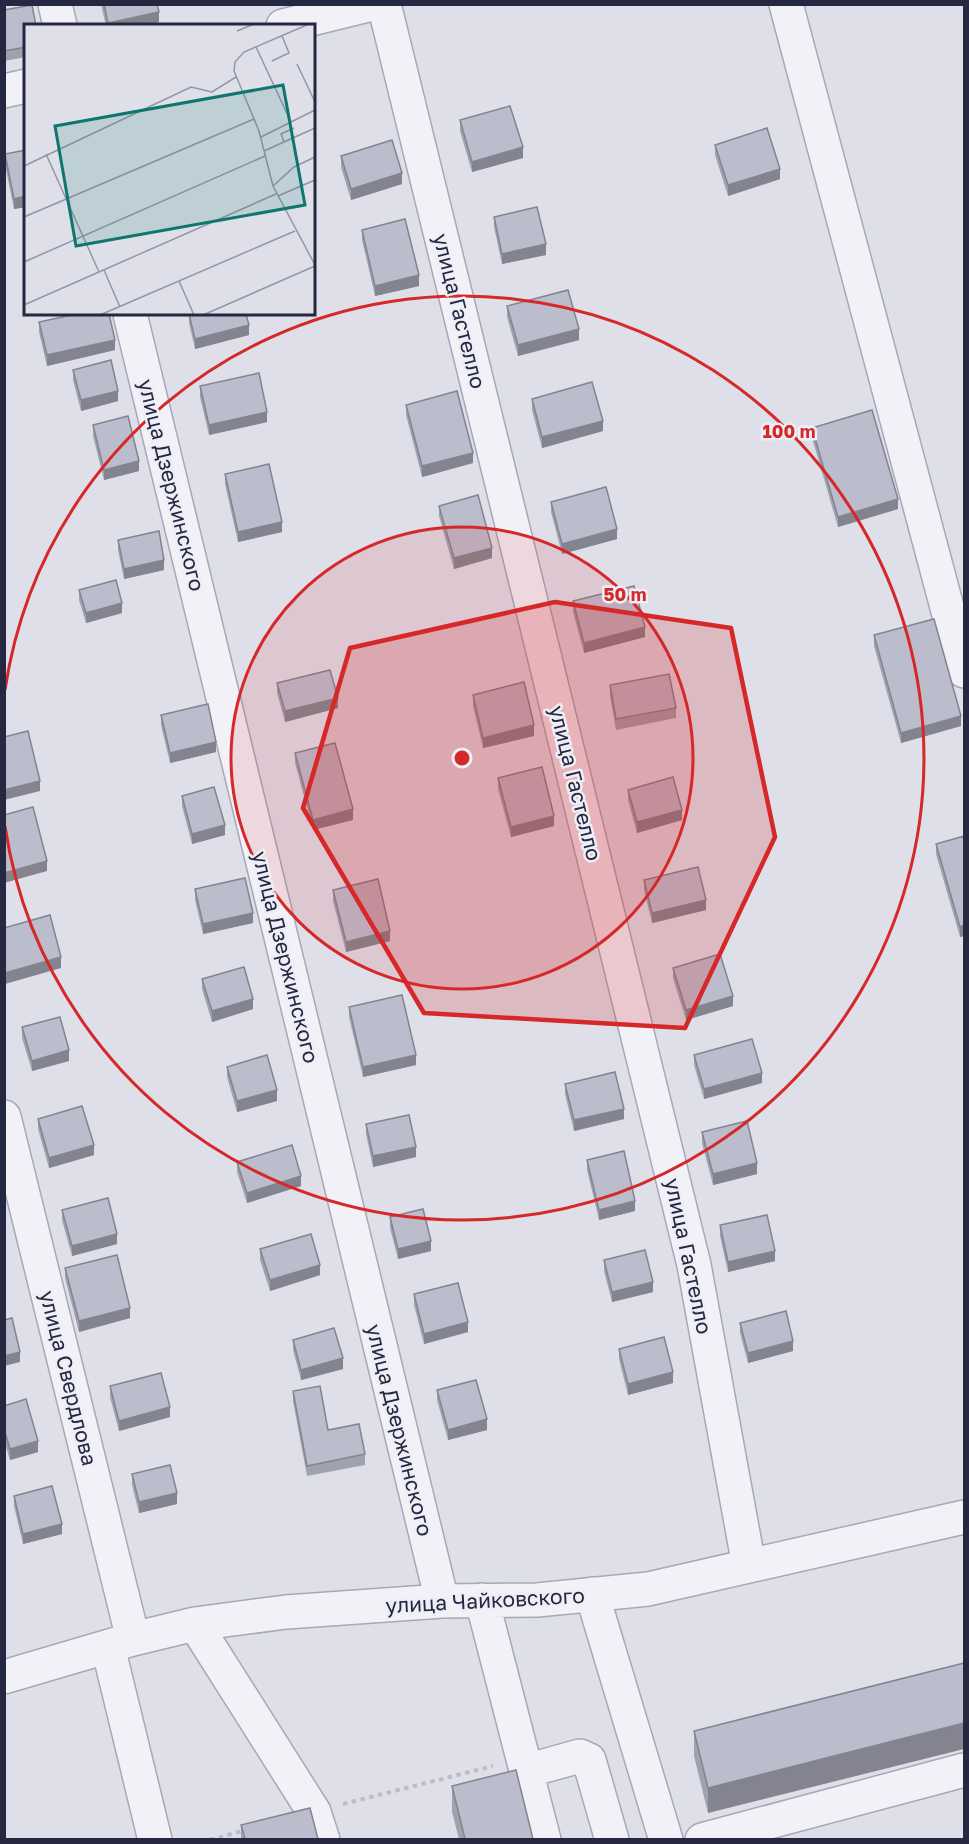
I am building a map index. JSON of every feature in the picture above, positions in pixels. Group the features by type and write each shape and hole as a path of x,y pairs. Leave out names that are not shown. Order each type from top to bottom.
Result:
{"street":[{"path":"55,4 60,24"},
{"path":"291,24 372,4"},
{"name":"улица Гастелло","path":"384,4 694,1265 749,1566"},
{"path":"786,4 964,671"},
{"path":"4,90 24,86"},
{"name":"улица Дзержинского","path":"130,315 442,1601"},
{"name":"улица Свердлова","path":"4,1117 120,1643 155,1839"},
{"name":"улица Чайковского","path":"4,1677 195,1624 286,1612 442,1601 537,1600 648,1589 964,1516"},
{"path":"592,1594 666,1839"},
{"path":"482,1600 544,1839"},
{"path":"195,1624 319,1826"},
{"path":"525,1764 580,1756 589,1760 612,1839"},
{"path":"702,1839 964,1770"}],"path":[{"path":"319,1826 525,1764"},
{"path":"210,1839 256,1827"}],"highlighted area":[{"path":"555,602 731,628 775,837 685,1028 424,1013 303,808 350,648"}],"building":[{"path":"104,4 157,4 159,12 108,23"},
{"path":"32,5 36,24 24,24 24,47 4,51 4,10"},
{"path":"510,106 523,147 472,162 460,120"},
{"path":"767,128 780,169 728,185 715,145"},
{"path":"392,140 402,173 351,189 341,156"},
{"path":"24,150 24,196 14,199 5,154"},
{"path":"537,207 546,244 502,254 494,217"},
{"path":"405,219 419,275 375,286 362,230"},
{"path":"568,290 579,329 518,345 507,306"},
{"path":"71,315 109,315 115,340 47,355 39,322"},
{"path":"189,315 246,315 249,325 195,339"},
{"path":"111,360 118,391 81,400 73,370"},
{"path":"259,373 267,412 209,425 200,386"},
{"path":"592,382 603,421 542,437 532,399"},
{"path":"457,391 473,453 422,466 406,405"},
{"path":"872,410 898,499 838,517 812,428"},
{"path":"128,416 139,461 104,470 93,425"},
{"path":"269,464 282,522 238,532 225,474"},
{"path":"606,487 617,529 562,544 551,502"},
{"path":"478,495 492,548 454,558 439,506"},
{"path":"159,531 164,560 124,569 118,540"},
{"path":"116,580 122,603 86,613 79,590"},
{"path":"634,586 645,627 584,643 573,601"},
{"path":"934,619 961,716 901,733 874,635"},
{"path":"330,670 338,698 285,711 277,683"},
{"path":"669,674 676,708 616,719 610,685"},
{"path":"524,682 534,725 483,738 473,695"},
{"path":"208,704 216,742 170,753 161,715"},
{"path":"28,731 40,781 4,790 4,737"},
{"path":"335,743 353,809 313,820 295,753"},
{"path":"542,767 554,816 511,827 498,778"},
{"path":"673,777 682,810 637,822 628,790"},
{"path":"214,787 225,825 192,834 182,796"},
{"path":"33,807 47,861 4,873 4,815"},
{"path":"964,836 964,925 960,927 936,844"},
{"path":"698,867 706,900 652,913 644,880"},
{"path":"245,878 253,913 203,924 195,889"},
{"path":"378,879 390,931 346,942 333,890"},
{"path":"50,915 61,957 5,973 4,928"},
{"path":"720,954 733,996 686,1010 673,968"},
{"path":"244,967 253,999 212,1011 202,979"},
{"path":"402,995 416,1055 363,1067 349,1007"},
{"path":"60,1017 69,1050 32,1061 22,1027"},
{"path":"752,1039 762,1073 704,1089 694,1055"},
{"path":"267,1055 277,1090 237,1101 227,1067"},
{"path":"615,1072 624,1109 574,1120 565,1084"},
{"path":"82,1106 94,1145 49,1158 38,1119"},
{"path":"409,1115 416,1147 373,1156 366,1124"},
{"path":"747,1121 757,1163 713,1174 702,1132"},
{"path":"292,1145 301,1176 247,1193 237,1162"},
{"path":"624,1151 635,1201 599,1210 587,1160"},
{"path":"108,1198 117,1234 72,1246 62,1210"},
{"path":"423,1209 431,1241 398,1249 390,1217"},
{"path":"767,1215 775,1251 728,1262 720,1225"},
{"path":"311,1234 320,1265 270,1280 260,1249"},
{"path":"645,1250 653,1282 612,1292 604,1260"},
{"path":"117,1255 130,1308 79,1321 65,1268"},
{"path":"458,1283 468,1322 424,1334 414,1294"},
{"path":"786,1311 793,1341 748,1353 740,1323"},
{"path":"12,1318 20,1352 4,1356 4,1320"},
{"path":"334,1328 343,1358 301,1370 293,1340"},
{"path":"664,1337 673,1372 628,1384 619,1349"},
{"path":"161,1373 170,1407 119,1421 110,1386"},
{"path":"476,1380 487,1419 448,1430 437,1390"},
{"path":"320,1386 328,1430 359,1424 365,1454 307,1466 293,1391"},
{"path":"26,1399 38,1441 10,1449 4,1429 4,1406"},
{"path":"170,1465 177,1493 139,1502 132,1474"},
{"path":"52,1486 62,1524 23,1534 14,1496"},
{"path":"964,1663 964,1723 708,1788 694,1731"},
{"path":"516,1770 533,1839 465,1839 452,1786"},
{"path":"310,1808 318,1839 245,1839 241,1825"}]}
